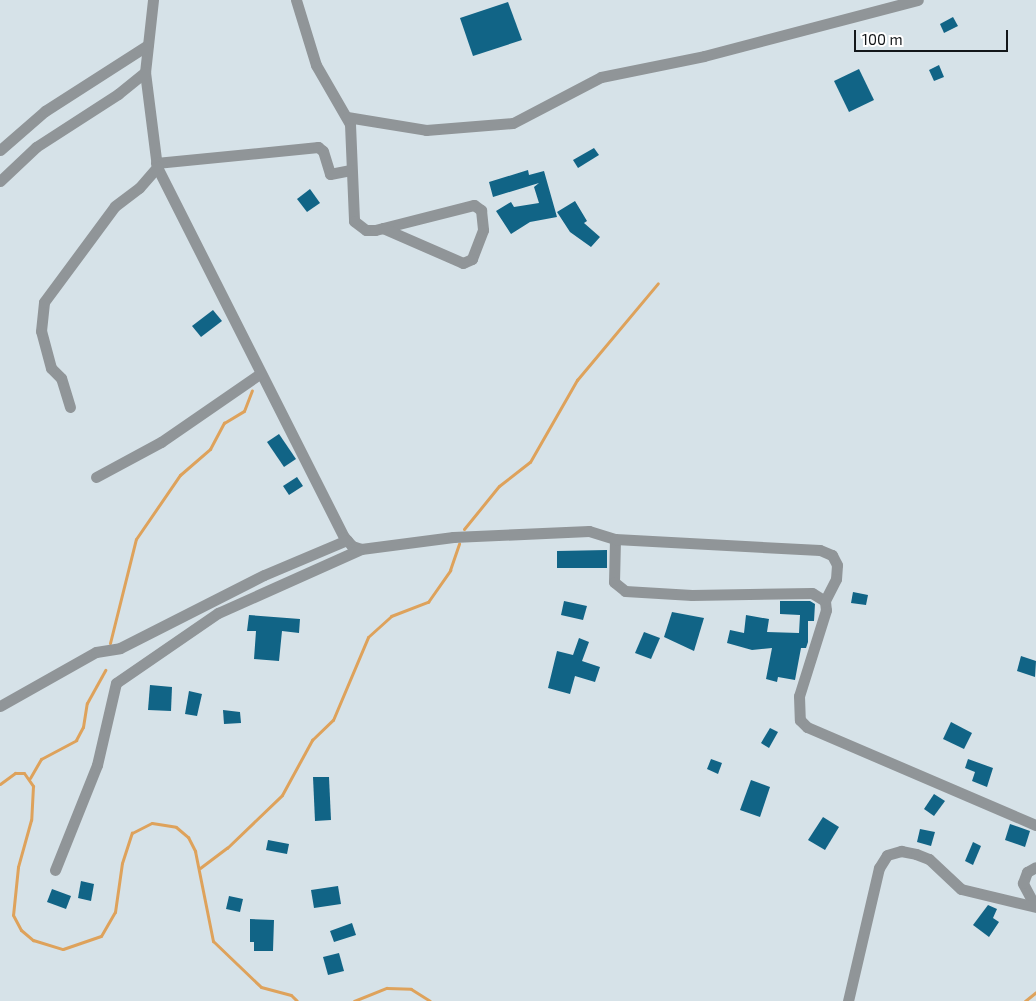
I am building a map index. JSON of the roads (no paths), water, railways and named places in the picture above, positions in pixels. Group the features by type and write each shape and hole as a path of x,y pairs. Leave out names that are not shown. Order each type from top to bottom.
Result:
{"street":[{"path":"154,0 145,72 156,165 347,540 361,549"},
{"path":"296,0 316,65 347,117 354,221 366,230 384,228 474,205 482,210 483,230 472,259 463,263 384,228"},
{"path":"347,117 426,130 513,122 601,77 704,56 918,0"},
{"path":"0,150 45,111 148,45"},
{"path":"0,181 36,147 118,94 145,72"},
{"path":"70,407 61,378 51,368 41,331 44,302 115,206 139,188 156,165 318,147 323,151 330,174 351,170"},
{"path":"96,477 161,442 261,373"},
{"path":"55,870 97,765 116,683 218,613 361,549 478,536 588,531 615,539 820,550 832,555 837,565 836,579 825,602 822,631 799,696 800,720 807,727 1036,825"},
{"path":"615,539 614,582 625,591 692,595 812,593 825,602"},
{"path":"0,706 96,652 120,648 264,575 347,540"},
{"path":"848,1001 880,868 887,855 901,851 916,854 929,859 961,889 1035,907"},
{"path":"1035,907 1023,883 1027,872 1036,867"}],"waterway":[{"path":"464,529 499,486 530,462 577,380 658,283"},
{"path":"110,643 136,539 180,475 210,449 224,423 244,411 252,390"},
{"path":"200,868 227,848 282,795 312,740 333,720 368,637 391,616 428,602 450,570 459,544"},
{"path":"30,778 41,759 76,740 83,727 87,703 105,670"},
{"path":"0,784 15,773 24,773 33,786 31,820 18,867 13,915 21,930 33,940 63,949 101,936 115,912 122,863 132,833 152,823 176,827 188,837 195,851 213,941 261,987 291,995 297,1001"},
{"path":"354,1001 387,988 411,989 430,1001"},
{"path":"1025,1001 1036,992"}]}
